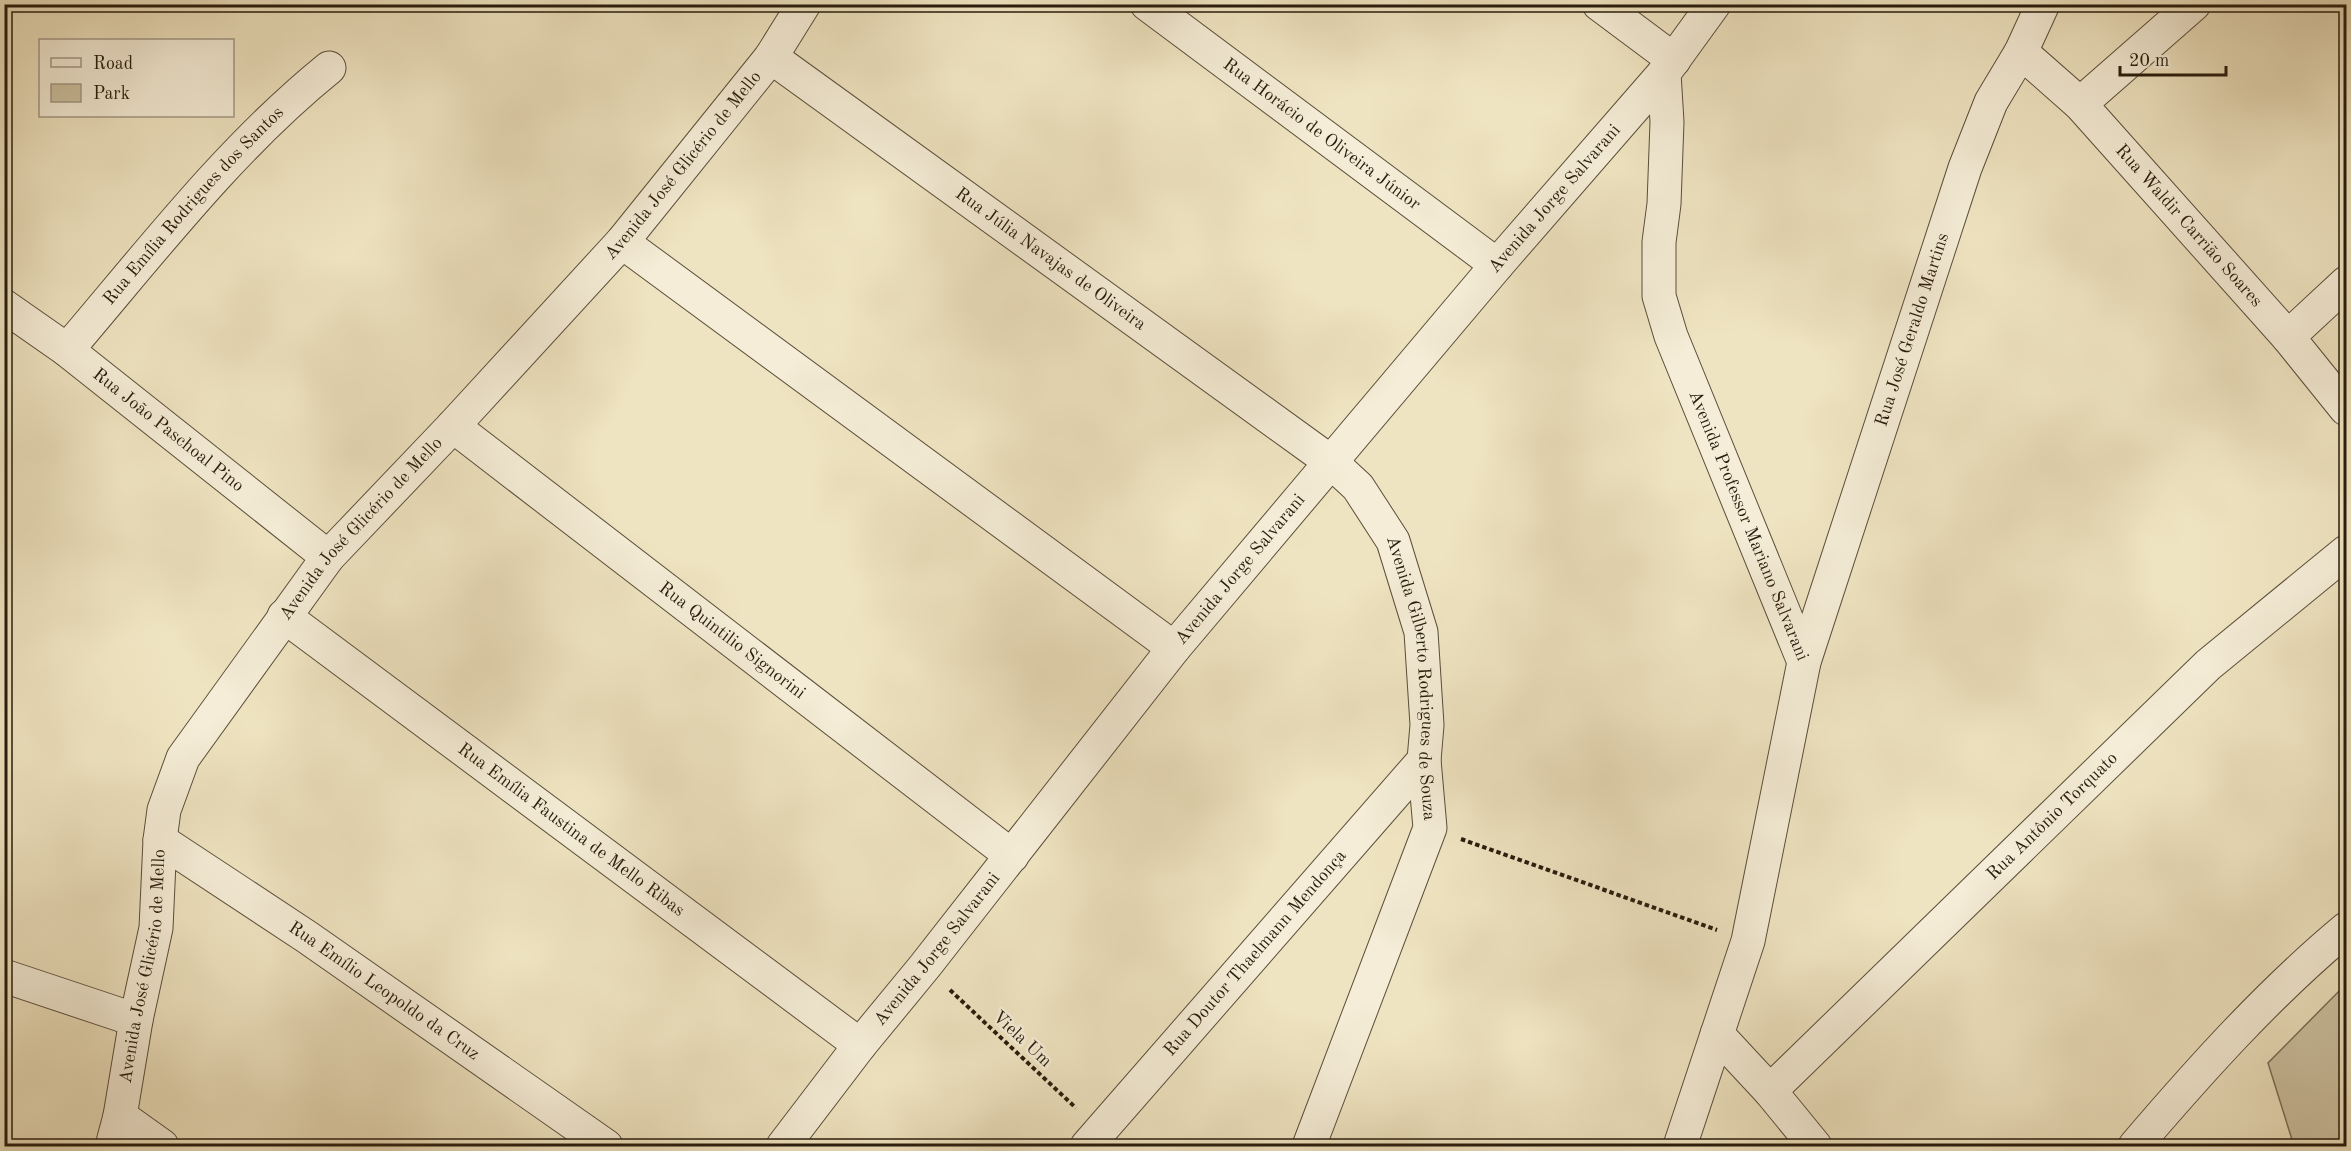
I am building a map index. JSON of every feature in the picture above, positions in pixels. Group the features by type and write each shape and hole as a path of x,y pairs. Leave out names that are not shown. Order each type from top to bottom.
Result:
{"street":[{"name":"Avenida José Glicério de Mello","path":"116,1131 136,1020 156,928 160,840 164,810 183,758 328,557 453,426 622,242 771,57 804,4"},
{"name":"Rua Horácio de Oliveira Júnior","path":"1147,4 1497,265"},
{"path":"1599,4 1669,66"},
{"name":"Avenida Jorge Salvarani","path":"783,1146 860,1045 925,966 1174,648 1497,265 1669,66 1714,4"},
{"name":"Rua José Geraldo Martins","path":"1804,662 1965,168 1991,102 2021,52 2043,4"},
{"path":"2080,104 2194,4"},
{"name":"Rua Waldir Carrião Soares","path":"2021,52 2080,104 2288,337 2346,409"},
{"name":"Rua Júlia Navajas de Oliveira","path":"771,57 1331,462"},
{"name":"Avenida Professor Mariano Salvarani","path":"1669,66 1664,204 1659,242 1659,296 1671,336 1804,662 1749,941 1680,1146"},
{"name":"Rua Emília Rodrigues dos Santos","path":"67,350 243,146 288,101 328,68"},
{"path":"622,242 1174,648"},
{"path":"2288,337 2346,283"},
{"name":"Rua João Paschoal Pino","path":"4,306 67,350 328,557"},
{"name":"Rua Quintilio Signorini","path":"453,426 1012,856"},
{"name":"Avenida Gilberto Rodrigues de Souza","path":"1309,1146 1430,828 1424,760 1427,725 1421,633 1394,541 1358,486 1331,462"},
{"name":"Rua Antônio Torquato","path":"1770,1091 2208,665 2346,552"},
{"name":"Rua Emília Faustina de Mello Ribas","path":"284,616 860,1045"},
{"name":"Rua Doutor Thaelmann Mendonça","path":"1094,1139 1424,760"},
{"name":"Rua Emílio Leopoldo da Cruz","path":"160,840 306,937 606,1146"},
{"path":"2135,1146 2254,1015 2309,960 2346,929"},
{"path":"4,976 136,1020"},
{"path":"1718,1034 1770,1091 1815,1146"},
{"path":"116,1131 162,1146"}],"path":[{"path":"1430,828 1749,941"},
{"name":"Viela Um","path":"925,966 1094,1139"}],"green space":[{"path":"2346,984 2346,1146 2294,1146 2268,1063"}]}
